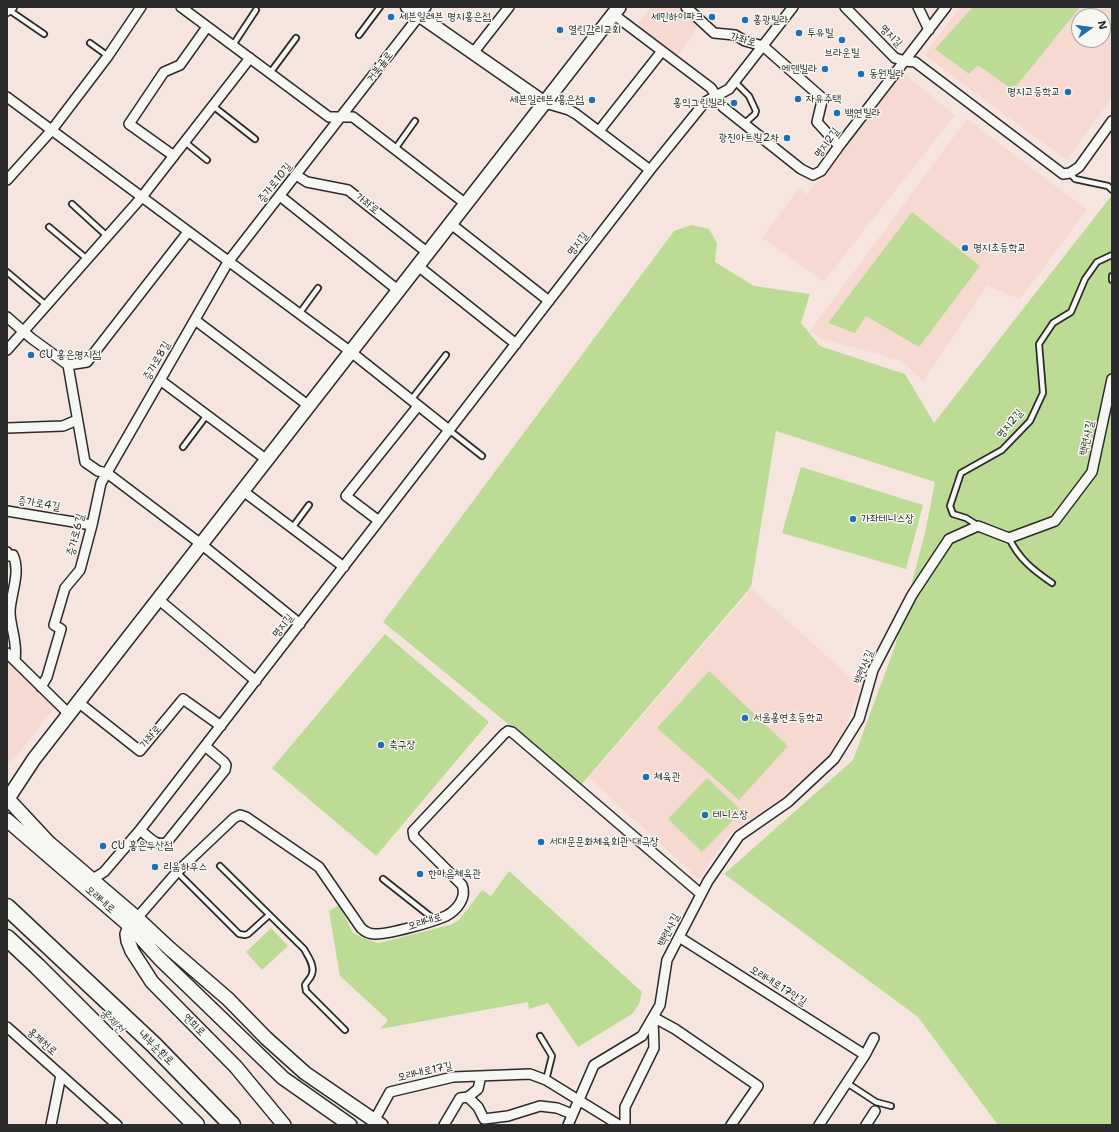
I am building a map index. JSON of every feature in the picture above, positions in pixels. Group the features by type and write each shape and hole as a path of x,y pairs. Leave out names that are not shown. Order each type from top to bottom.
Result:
{"highway":[{"name":"내부순환로","path":"7,908 154,1045 232,1125"},
{"path":"7,938 196,1125"}],"main road":[{"path":"7,798 34,759 78,702 616,11"},
{"name":"모래내로","path":"7,798 48,842 91,880 134,922 170,967 283,1078 350,1125"},
{"name":"모래내로","path":"7,820 228,999 266,1038 305,1073 378,1123"},
{"name":"연희로","path":"134,922 127,934 128,941 132,952 152,982 236,1068 284,1125"},
{"path":"152,982 152,972 155,967 162,965 170,967"}],"street":[{"path":"7,180 51,131 108,56 141,7"},
{"path":"407,7 422,11 473,53 545,103 569,110 650,170"},
{"path":"473,53 509,7"},
{"name":"가좌로","path":"686,7 714,34 735,36 763,46"},
{"name":"명지길","path":"91,880 104,872 140,830 650,170 705,102 728,91 793,7"},
{"name":"명지길","path":"845,7 895,58 905,61"},
{"path":"918,7 928,30"},
{"name":"명지2길","path":"716,97 723,107 801,169 811,175 816,174 821,171 946,7"},
{"path":"187,9 207,27 329,117 353,117 466,204"},
{"name":"거북골로","path":"340,118 422,11"},
{"path":"616,11 662,51 711,88 716,97"},
{"path":"174,156 129,124 164,72 180,66 207,27"},
{"path":"763,46 820,97 822,101 817,122 839,146"},
{"path":"599,131 662,51"},
{"path":"7,350 141,198 250,58"},
{"path":"905,61 915,62 1062,174 1070,173 1079,167 1112,121"},
{"path":"7,97 141,198 351,352 449,430"},
{"name":"증가로10길","path":"228,262 340,118"},
{"name":"가좌로","path":"296,175 307,182 348,190 428,253"},
{"path":"280,196 398,291"},
{"path":"451,224 549,301"},
{"path":"68,366 87,362 188,232"},
{"name":"증가로8길","path":"107,473 228,262"},
{"path":"418,266 516,344"},
{"path":"7,316 23,331 68,366 85,462 98,471 107,473 201,544 300,624"},
{"path":"195,320 309,406"},
{"name":"백련사길","path":"1009,538 1054,521 1092,472 1112,379"},
{"path":"160,380 267,460"},
{"path":"379,521 346,496 415,403"},
{"path":"7,428 63,426 77,420"},
{"name":"증가로6길","path":"41,687 47,677 61,629 54,625 65,588 80,570 101,483 107,473"},
{"path":"242,491 344,567"},
{"name":"증가로4길","path":"7,511 92,525"},
{"path":"978,526 1009,538"},
{"name":"백련사길","path":"568,1125 594,1065 642,1036 660,1005 667,960 708,881 739,836 788,802 834,759 859,719 873,670 912,595 949,539 978,526"},
{"path":"7,552 8,556 14,555 16,560 10,612 17,650 15,660"},
{"path":"158,599 256,681"},
{"path":"7,653 69,714"},
{"name":"가좌로","path":"78,702 140,751 183,699 221,726"},
{"name":"모래내로","path":"134,922 177,872 234,818 244,815 319,867 361,928 369,933 385,933 408,928 446,916 454,910 462,900 464,896 464,888 414,837 413,831 508,731 512,732 701,894"},
{"path":"140,830 158,844 163,845 225,770 226,765 224,762 206,746"},
{"name":"모래내로17안길","path":"679,938 865,1055"},
{"path":"625,1125 625,1107 654,1048 653,1017"},
{"path":"653,1017 675,1030 758,1086 730,1125"},
{"name":"홍제천로","path":"7,1028 61,1074 110,1121 117,1125"},
{"path":"819,1125 865,1055 874,1038"},
{"path":"51,1125 61,1074"},
{"name":"모래내로17길","path":"378,1123 390,1092 452,1077 530,1074 546,1080 619,1125"},
{"path":"444,1125 460,1098 468,1097 478,1090 481,1076"},
{"path":"468,1097 478,1108 484,1119 508,1116 540,1106 557,1108 572,1114"},
{"path":"866,1125 875,1111"}],"lane":[{"path":"359,36 380,7"},
{"path":"9,9 44,34"},
{"path":"233,45 256,10"},
{"path":"270,73 296,38"},
{"path":"90,43 108,56"},
{"path":"735,82 749,96 756,111 755,114 744,124"},
{"path":"213,106 255,140"},
{"path":"395,149 415,122"},
{"path":"185,142 207,160"},
{"path":"1070,173 1075,179 1108,186 1112,190"},
{"path":"72,204 107,236"},
{"path":"49,227 87,259"},
{"name":"명지2길","path":"978,526 966,518 953,514 950,506 961,473 1002,450 1030,422 1043,393 1040,344 1054,323 1072,312 1085,278 1097,262 1112,255"},
{"path":"7,272 46,305"},
{"path":"299,314 318,288"},
{"path":"415,403 446,355"},
{"path":"183,447 207,415"},
{"path":"449,430 482,456"},
{"path":"292,528 309,505"},
{"path":"1009,538 1016,552 1033,569 1052,583"},
{"path":"220,866 304,949 311,962 312,975 305,985 306,991 345,1030"},
{"path":"177,872 238,934 248,934 269,915"},
{"path":"383,879 435,920"},
{"path":"540,1036 552,1056 546,1080"},
{"path":"846,1083 876,1102 891,1106"}],"shaded area":[{"path":"651,7 681,7 700,24 676,58 635,28"},
{"path":"961,7 1112,7 1112,97 1067,160 924,55"},
{"path":"903,73 955,115 824,281 762,238 799,189 807,194"},
{"name":"명지초등학교","path":"967,119 1087,210 1020,299 987,286 923,381 902,361 820,338 810,331"},
{"name":"서울홍연초등학교","path":"752,589 860,686 838,750 782,797 728,836 699,879 589,778"},
{"path":"7,659 56,706 12,761 7,762"}],"green space":[{"path":"973,7 1080,7 1071,8 1071,18 1013,90 978,65 969,74 935,49"},
{"path":"1112,195 1112,1125 998,1125 918,1017 724,874 853,760 895,646 925,533 935,482 776,431 751,587 582,784 383,622 674,231 691,225 709,229 717,243 715,262 754,286 810,294 801,323 820,346 905,374 934,423"},
{"path":"912,212 980,266 919,347 866,316 855,333 828,323"},
{"name":"가좌테니스장","path":"801,467 923,505 906,569 782,533"},
{"name":"축구장","path":"385,634 489,722 376,856 272,768"},
{"path":"709,671 788,746 739,800 657,728"},
{"name":"테니스장","path":"707,778 742,811 702,852 668,819"},
{"path":"509,871 642,992 639,1004 632,1014 578,1047 548,1003 529,1009 528,1002 380,1029 388,1020 340,976 329,911 339,905 353,933 379,943 450,925 459,920 482,890 491,896"},
{"path":"271,928 288,946 262,970 246,952"}],"pier":[{"path":"7,899 238,1125 179,1125 113,1059 7,958"}],"place":[{"name":"세븐일레븐 명지홍은점","path":"391,17"},
{"name":"세민하이파크","path":"712,17"},
{"name":"홍광빌라","path":"745,20"},
{"name":"열린감리교회","path":"560,30"},
{"name":"투유빌","path":"799,33"},
{"name":"브라운빌","path":"842,40"},
{"name":"에덴빌라","path":"825,69"},
{"name":"동원빌라","path":"861,74"},
{"name":"명지고등학교","path":"1068,92"},
{"name":"자유주택","path":"798,99"},
{"name":"세븐일레븐 홍은점","path":"592,100"},
{"name":"홍익그린빌라","path":"734,103"},
{"name":"백연빌라","path":"837,113"},
{"name":"광진아트빌2차","path":"787,138"},
{"name":"명지초등학교","path":"965,248"},
{"name":"CU 홍은명지점","path":"31,355"},
{"name":"가좌테니스장","path":"853,519"},
{"name":"서울홍연초등학교","path":"745,718"},
{"name":"축구장","path":"381,745"},
{"name":"체육관","path":"646,777"},
{"name":"테니스장","path":"705,815"},
{"name":"서대문문화체육회관 대극장","path":"541,842"},
{"name":"CU 홍은두산점","path":"103,846"},
{"name":"리움하우스","path":"155,867"},
{"name":"한마음체육관","path":"420,874"}],"water label":[{"name":"홍제천","path":"112,1021"}]}
